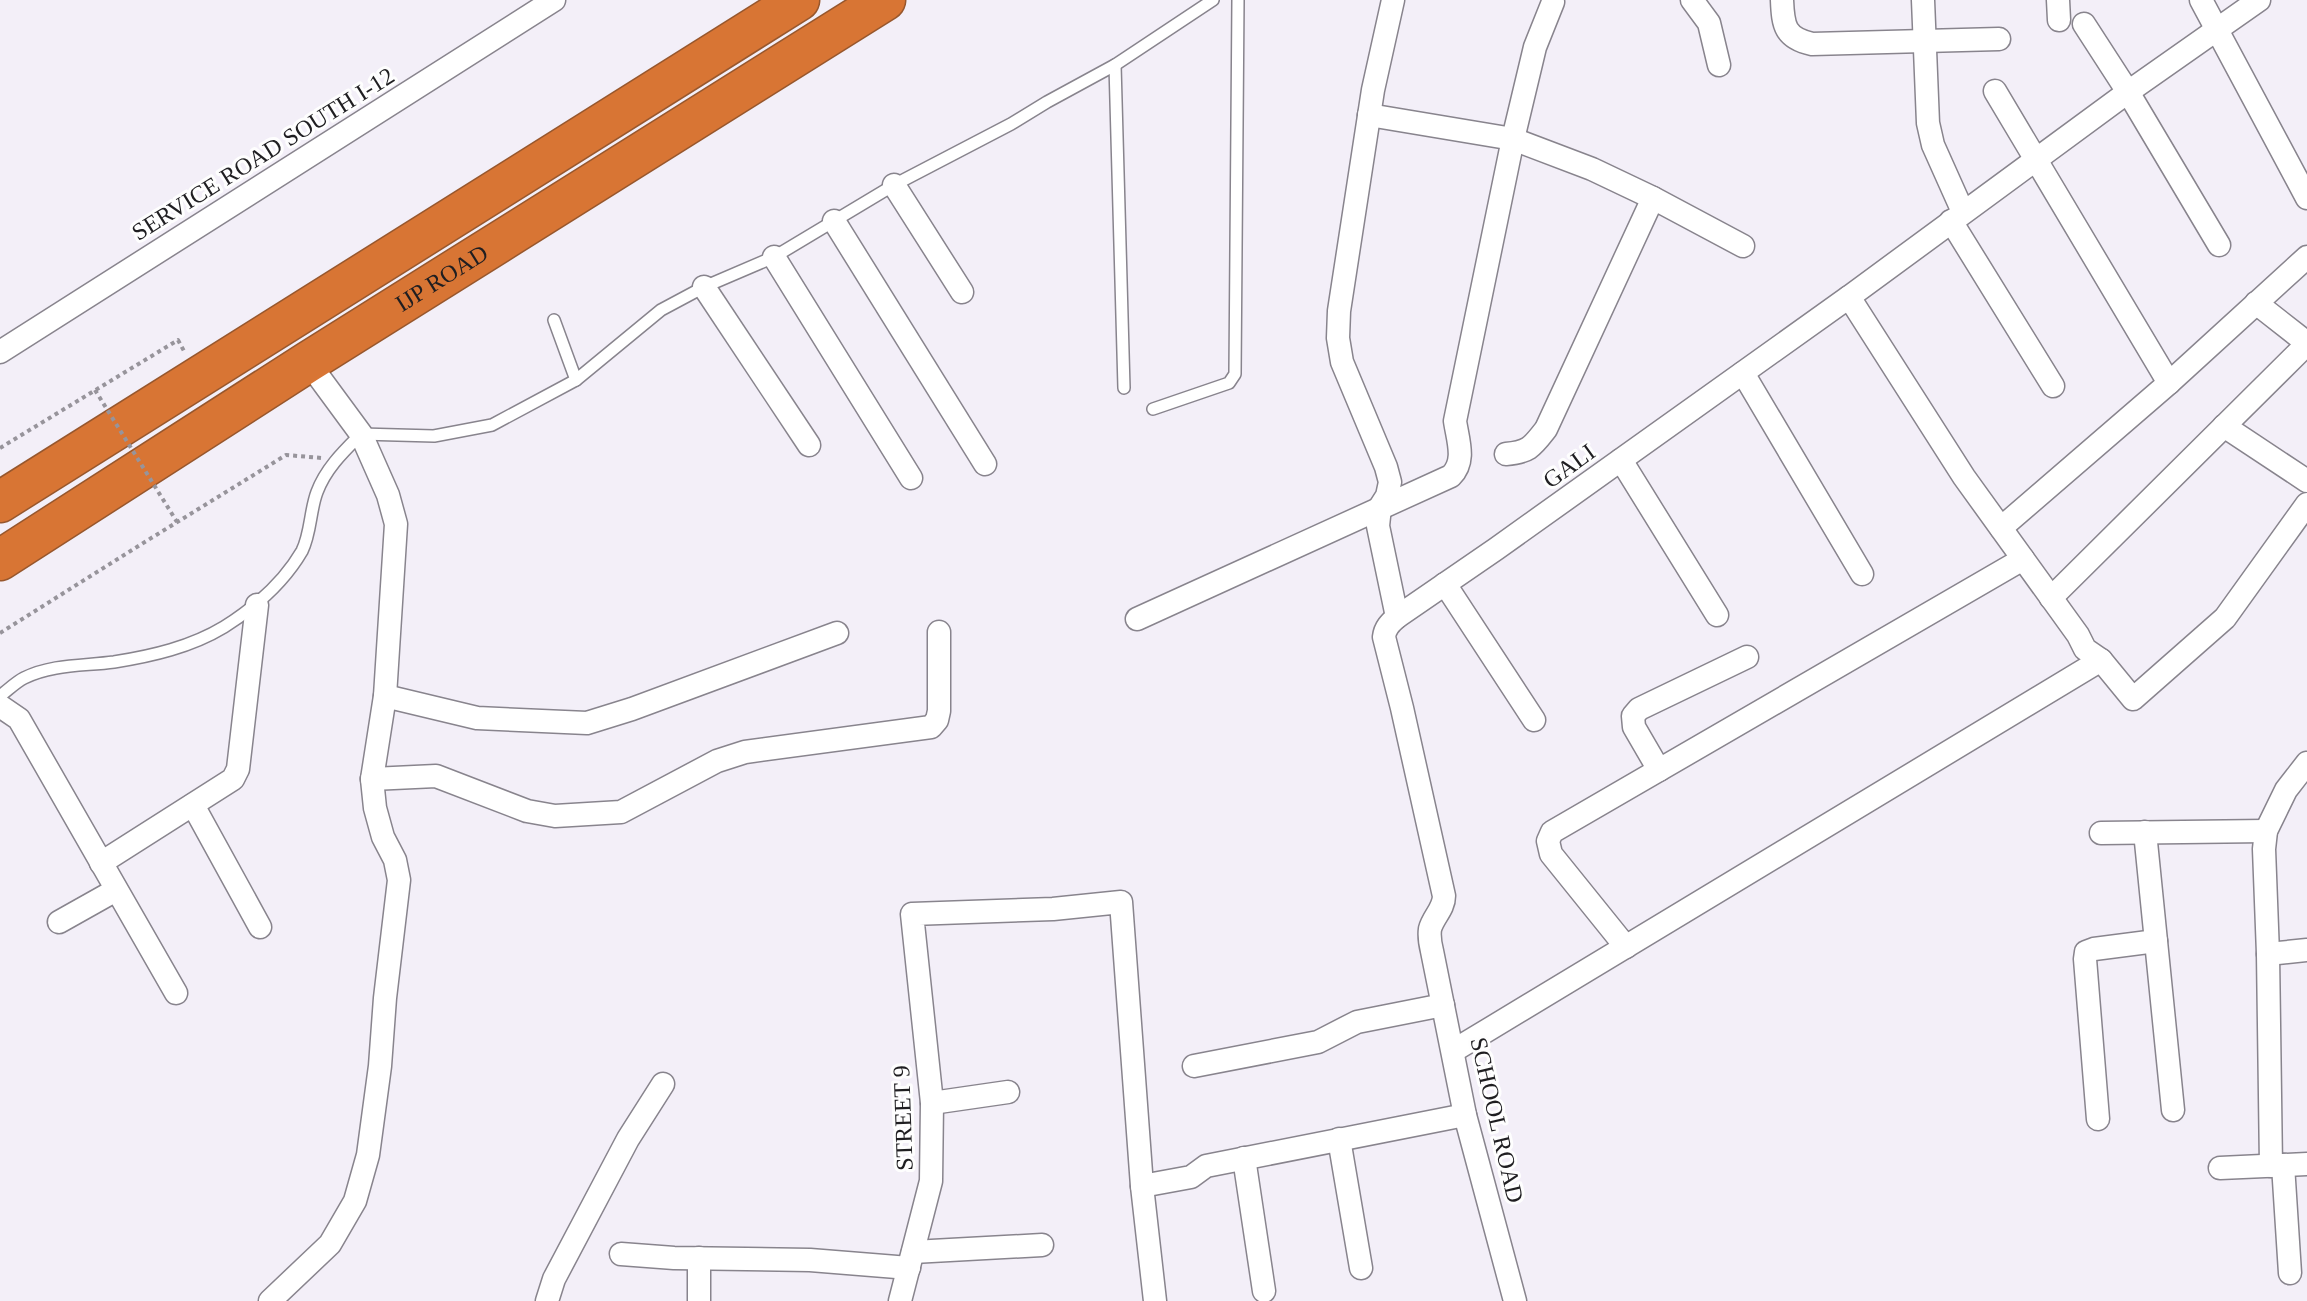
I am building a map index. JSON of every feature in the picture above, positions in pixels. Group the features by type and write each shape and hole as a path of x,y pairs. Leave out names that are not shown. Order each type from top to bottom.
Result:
{"highway":[{"name":"IJP ROAD","path":"0,502 799,0"},
{"name":"IJP ROAD","path":"0,560 308,362 885,0"}],"street":[{"name":"SERVICE ROAD SOUTH I-12","path":"0,352 554,0"},
{"path":"1393,0 1369,115 1339,311 1338,338 1342,362 1390,482 1387,496 1380,507 1378,526 1397,617"},
{"path":"1692,0 1709,23 1719,65"},
{"path":"1782,0 1786,29 1797,40 1812,44 1999,39"},
{"path":"1923,0 1928,123 1933,145 1957,216 2053,386"},
{"path":"2201,0 2307,198"},
{"name":"GALI","path":"1397,617 1743,373 2259,0"},
{"path":"1137,619 1451,476 1458,469 1461,460 1455,421 1513,139 1535,47 1553,2"},
{"path":"2084,24 2219,245"},
{"path":"1995,91 2169,383"},
{"path":"1369,115 1513,139 1592,169 1743,246"},
{"path":"894,185 962,292"},
{"path":"1506,454 1524,453 1546,429 1653,198"},
{"path":"834,221 985,464"},
{"path":"774,257 911,478"},
{"path":"2001,528 2169,383 2307,257"},
{"path":"704,287 809,445"},
{"path":"1849,297 1964,477 2085,649 2101,660 2133,699 2225,618 2307,504"},
{"path":"2051,598 2307,344 2256,303"},
{"path":"270,1301 330,1244 355,1201 368,1155 399,880 395,860 383,837 375,808 372,779 385,696 396,524 388,495 361,434 308,362"},
{"path":"1743,373 1862,574"},
{"path":"2224,426 2307,481"},
{"path":"1621,460 1717,615"},
{"path":"1626,947 1551,854 1548,841 1552,832 2023,559"},
{"path":"1445,584 1534,720"},
{"path":"101,863 233,779 238,769 257,605"},
{"name":"SCHOOL ROAD","path":"1397,617 1388,625 1384,637 1444,896 1429,939 1465,1115 1515,1301"},
{"path":"372,779 436,776 527,811 555,816 621,812 717,761 745,752 931,727 939,711 939,632"},
{"path":"385,696 477,718 587,723 837,633"},
{"path":"1659,770 1634,727 1633,716 1639,709 1747,657"},
{"path":"1453,1051 2101,660"},
{"path":"0,706 19,719 176,993"},
{"path":"2290,1273 2277,1166 2264,849 2266,831 2286,790 2307,763"},
{"path":"193,805 260,927"},
{"path":"2101,833 2266,831"},
{"path":"2145,832 2173,1110"},
{"path":"59,922 116,890"},
{"name":"STREET 9","path":"900,1301 931,1181 932,1103 912,914 1053,909 1121,902 1142,1186"},
{"path":"2098,1119 2086,952 2156,941"},
{"path":"2268,954 2307,950"},
{"path":"1194,1066 1318,1042 1357,1022 1443,1005"},
{"path":"547,1301 554,1279 628,1139 663,1084"},
{"path":"932,1103 1008,1092"},
{"path":"1155,1301 1142,1186 1191,1177 1206,1166 1465,1115"},
{"path":"1339,1139 1361,1268"},
{"path":"1244,1158 1264,1291"},
{"path":"2220,1168 2307,1164"},
{"path":"621,1254 911,1260 1042,1245"},
{"path":"699,1258 699,1301"}],"lane":[{"path":"0,696 23,679 44,670 114,662 184,646 221,629 257,605 303,549 317,491 336,458 361,434 434,436 492,425 576,380 661,310 704,287 774,257 894,185 1011,124 1115,65 1213,0"},
{"path":"1153,409 1229,383 1235,374 1238,0"},
{"path":"1115,65 1124,388"},
{"path":"554,320 576,380"}],"path":[{"path":"0,448 178,340"},
{"path":"95,390 177,522"},
{"path":"0,633 286,455 336,458"}]}
